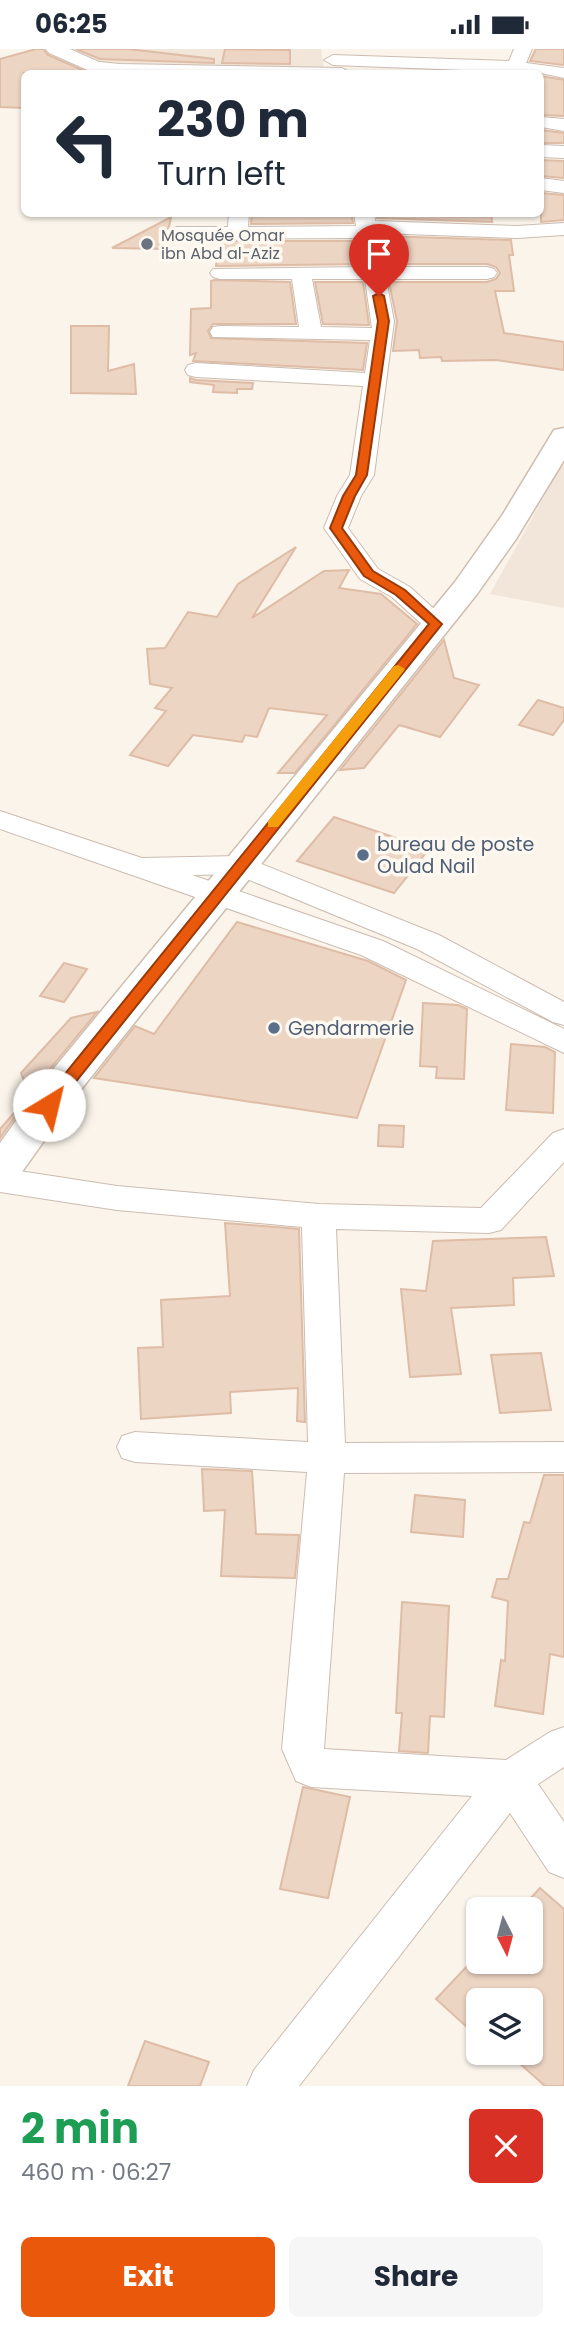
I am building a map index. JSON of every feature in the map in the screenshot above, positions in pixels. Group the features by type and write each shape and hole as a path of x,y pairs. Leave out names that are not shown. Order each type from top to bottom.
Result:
{"main road":[{"path":"0,1173 65,1082 239,865 475,579 508,531 564,436"}],"street":[{"path":"55,49 95,70"},
{"path":"176,70 337,64 395,55 513,70 523,49"},
{"path":"544,72 564,73"},
{"path":"544,122 564,125"},
{"path":"544,151 564,152"},
{"path":"544,184 564,187"},
{"path":"177,233 238,223 366,224 517,232 564,229"},
{"path":"366,224 383,321 362,475 349,496 336,528 369,574 401,592 436,624"},
{"path":"301,272 311,333"},
{"path":"219,273 487,273"},
{"path":"220,332 381,334"},
{"path":"196,370 375,380"},
{"path":"0,820 372,948 564,1042"},
{"path":"140,867 239,865 428,942 564,1014"},
{"path":"0,1180 117,1198 318,1216 489,1221 564,1142"},
{"path":"318,1216 327,1458 303,1749 311,1768 511,1779"},
{"path":"135,1447 327,1458 564,1457"},
{"path":"270,2086 511,1779 564,1745"},
{"path":"511,1779 564,1858"}],"shaded area":[{"path":"60,49 321,49 324,68 155,67 77,60"},
{"path":"564,460 564,608 490,594"}],"building":[{"path":"43,49 48,55 82,70 21,70 21,108 0,107 0,59"},
{"path":"76,49 128,49 214,59 214,63 100,59"},
{"path":"225,49 290,50 290,64 222,63"},
{"path":"536,49 564,49 564,65 530,61"},
{"path":"544,77 564,80 564,116 544,115"},
{"path":"544,130 564,133 564,143 544,143"},
{"path":"544,160 564,161 564,178 544,176"},
{"path":"544,193 564,195 564,220 541,222 541,217 544,217"},
{"name":"Mosquée Omar ibn Abd al-Aziz","path":"171,217 169,227 164,233 168,238 166,249 112,248"},
{"path":"252,217 352,217 353,223 251,224"},
{"path":"491,217 492,222 377,218"},
{"path":"380,236 511,240 513,255 509,255 514,291 495,291 504,333 564,342 564,370 496,360 442,361 441,357 420,358 419,350 393,351 397,321 389,282 487,282 496,279 500,273 496,267 487,264 386,264"},
{"path":"219,241 356,241 360,264 216,266"},
{"path":"211,281 290,282 296,324 213,324 208,331 211,338 367,343 363,370 193,361 196,353 190,355 191,309 211,308"},
{"path":"315,282 363,282 369,325 323,324"},
{"path":"71,326 109,326 108,371 134,364 136,394 71,393"},
{"path":"190,378 253,383 252,389 237,389 237,393 213,392 214,385 190,382"},
{"path":"296,547 252,618 324,571 349,570 339,588 381,594 417,624 295,773 278,773 327,715 269,708 257,737 245,735 242,742 193,735 168,766 130,755 166,711 155,708 172,688 150,684 147,649 165,648 188,612 217,617 238,584"},
{"path":"444,640 454,678 479,685 440,737 399,725 364,768 340,770"},
{"path":"538,700 564,708 564,720 553,735 519,725"},
{"name":"bureau de poste Oulad Nail","path":"334,817 429,849 394,893 297,861"},
{"name":"Gendarmerie","path":"237,922 368,961 406,980 357,1118 94,1078 135,1026 154,1034"},
{"path":"64,963 87,969 64,1002 40,996"},
{"path":"423,1003 458,1005 467,1009 464,1079 436,1078 437,1067 420,1066"},
{"path":"97,1012 49,1070 0,1138 0,1129 30,1095 21,1073 71,1018"},
{"path":"511,1044 545,1047 555,1052 553,1113 506,1110"},
{"path":"379,1125 404,1126 403,1147 378,1146"},
{"path":"225,1223 299,1229 305,1422 297,1421 298,1388 230,1392 231,1413 141,1419 138,1348 163,1347 161,1300 230,1296"},
{"path":"546,1237 554,1276 513,1278 514,1305 451,1308 461,1374 410,1377 401,1289 426,1291 433,1241"},
{"path":"541,1353 551,1410 500,1413 491,1355"},
{"path":"202,1469 252,1471 256,1534 299,1535 295,1578 221,1576 225,1510 204,1511"},
{"path":"544,1475 564,1475 564,1657 550,1654 543,1714 495,1706 501,1660 505,1661 508,1601 492,1597 497,1579 508,1579 524,1522 530,1523"},
{"path":"415,1495 465,1500 463,1537 411,1532"},
{"path":"402,1602 449,1606 444,1717 430,1716 428,1753 399,1751 402,1713 396,1713"},
{"path":"303,1787 350,1797 328,1898 280,1889"},
{"path":"540,1888 564,1909 564,2086 545,2086 521,2065 543,2065 543,1988 466,1988 466,2026 436,1999 466,1967 466,1974 543,1974 543,1897 532,1897"},
{"path":"145,2041 209,2062 200,2086 128,2086"}],"slow traffic":[{"path":"273,824 398,669"}],"place":[{"name":"Mosquée Omar ibn Abd al-Aziz","path":"147,244"},
{"name":"bureau de poste Oulad Nail","path":"363,855"},
{"name":"Gendarmerie","path":"274,1028"}],"route":[{"path":"49,1105 239,865 436,624 401,592 369,574 336,528 349,496 362,475 383,321 379,296"}]}
